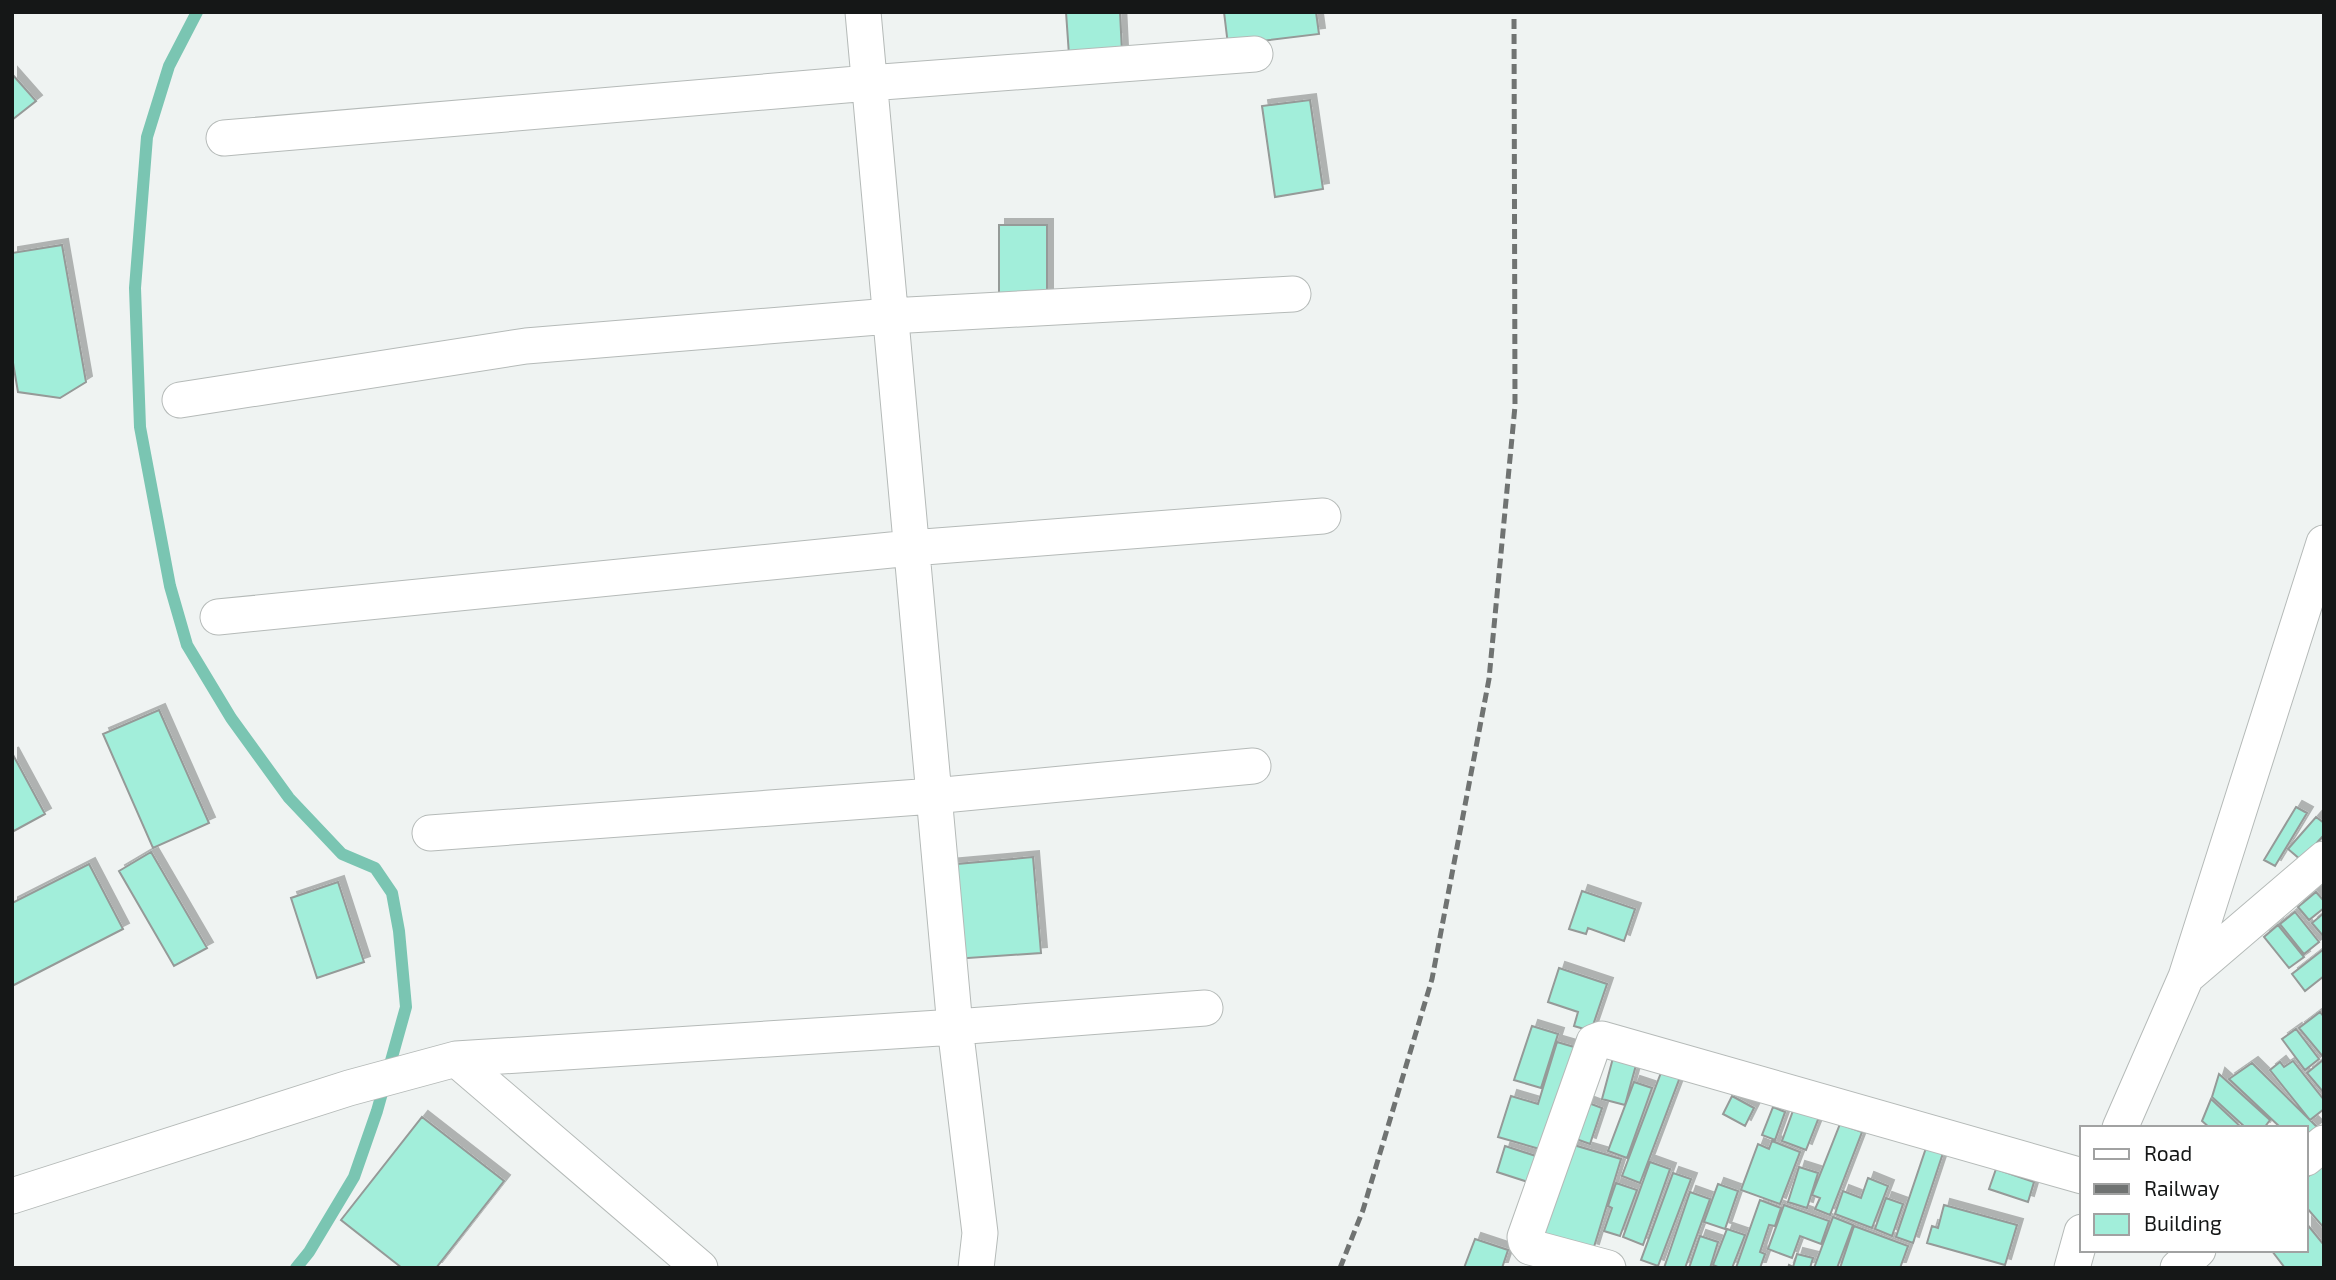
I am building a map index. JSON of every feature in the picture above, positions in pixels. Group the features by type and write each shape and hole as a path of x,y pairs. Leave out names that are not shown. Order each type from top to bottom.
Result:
{"street":[{"path":"863,12 955,1027 980,1233 976,1268"},
{"path":"224,138 869,83 1255,54"},
{"path":"180,400 526,346 890,316 1293,294"},
{"path":"218,617 911,548 1323,516"},
{"path":"2121,1126 2186,977 2324,542"},
{"path":"430,833 933,796 1253,766"},
{"path":"2186,977 2324,859"},
{"path":"14,1192 384,1077 456,1059 1205,1009"},
{"path":"1608,1268 1530,1247 1525,1242 1594,1042 1602,1039 2080,1175"},
{"path":"456,1059 700,1268"},
{"path":"2308,1156 2324,1143"},
{"path":"2072,1268 2080,1239"},
{"path":"2178,1268 2197,1252"}],"building":[{"path":"1066,12 1120,12 1122,52 1069,55"},
{"path":"1224,12 1316,12 1319,34 1228,45"},
{"path":"12,74 36,101 12,120"},
{"path":"1310,100 1323,189 1275,197 1262,106"},
{"path":"999,225 1047,225 1047,300 999,301"},
{"path":"62,245 86,382 60,398 18,392 12,357 12,253"},
{"path":"159,710 209,823 153,848 103,734"},
{"path":"12,753 45,814 12,832"},
{"path":"2296,807 2307,813 2275,866 2264,860"},
{"path":"2316,817 2324,823 2324,835 2301,860 2288,849"},
{"path":"151,852 207,948 174,966 119,871"},
{"path":"1033,857 1041,953 954,959 946,865"},
{"path":"89,864 123,929 12,986 12,903"},
{"path":"338,882 364,962 317,978 291,898"},
{"path":"1582,891 1635,909 1624,941 1588,928 1586,934 1569,929"},
{"path":"2316,892 2324,901 2324,908 2309,920 2298,907"},
{"path":"2295,912 2319,942 2304,954 2280,924"},
{"path":"2324,913 2324,937 2312,923"},
{"path":"2278,925 2304,957 2289,968 2264,937"},
{"path":"2324,949 2324,976 2305,991 2292,974"},
{"path":"1559,968 1607,984 1591,1031 1574,1026 1578,1012 1548,1002"},
{"path":"2320,1012 2324,1017 2324,1058 2299,1028"},
{"path":"1532,1026 1558,1034 1541,1088 1514,1080"},
{"path":"2296,1029 2319,1059 2305,1070 2282,1039"},
{"path":"1557,1042 1581,1049 1550,1152 1498,1137 1511,1096 1538,1104"},
{"path":"1613,1058 1636,1065 1625,1105 1602,1099"},
{"path":"2293,1061 2324,1100 2324,1109 2310,1120 2270,1070 2280,1062 2284,1067"},
{"path":"2324,1061 2324,1093 2307,1073"},
{"path":"2252,1063 2317,1127 2308,1134 2308,1126 2279,1126 2229,1079"},
{"path":"1662,1070 1680,1077 1640,1183 1622,1176"},
{"path":"2219,1074 2270,1120 2266,1126 2244,1126 2212,1097"},
{"path":"1634,1082 1652,1088 1627,1158 1608,1151"},
{"path":"1732,1096 1754,1108 1745,1126 1723,1114"},
{"path":"1578,1099 1602,1108 1590,1144 1565,1135"},
{"path":"2211,1099 2240,1126 2208,1126 2202,1121"},
{"path":"1773,1107 1785,1112 1775,1140 1762,1135"},
{"path":"1794,1108 1819,1117 1806,1150 1782,1141"},
{"path":"422,1117 504,1181 436,1268 402,1268 341,1220"},
{"path":"1840,1124 1862,1132 1830,1215 1815,1209 1820,1198 1812,1195"},
{"path":"1560,1141 1621,1159 1593,1250 1533,1232"},
{"path":"1772,1141 1800,1152 1780,1204 1741,1190 1758,1144 1769,1149"},
{"path":"1505,1146 1545,1159 1537,1185 1497,1172"},
{"path":"1926,1148 1943,1153 1913,1243 1896,1237"},
{"path":"1650,1162 1670,1169 1643,1245 1623,1237"},
{"path":"2324,1164 2324,1228 2308,1209 2308,1176"},
{"path":"1799,1167 1818,1173 1807,1208 1788,1202"},
{"path":"1996,1169 2034,1182 2028,1202 1989,1189"},
{"path":"1673,1173 1691,1179 1658,1266 1641,1260"},
{"path":"1868,1178 1888,1186 1872,1228 1835,1214 1843,1191 1861,1198"},
{"path":"1616,1183 1637,1190 1620,1236 1604,1231 1612,1208 1608,1206"},
{"path":"1718,1184 1738,1191 1725,1229 1704,1222"},
{"path":"1690,1192 1710,1199 1685,1268 1664,1268"},
{"path":"1886,1198 1903,1204 1892,1236 1875,1229"},
{"path":"1760,1200 1781,1208 1775,1226 1769,1225 1760,1252 1765,1254 1760,1268 1736,1268"},
{"path":"1784,1205 1829,1221 1821,1244 1800,1236 1792,1258 1768,1249"},
{"path":"1944,1205 2017,1225 2005,1265 1927,1243 1932,1226 1938,1228"},
{"path":"1833,1217 1853,1225 1837,1268 1814,1268"},
{"path":"2308,1225 2324,1245 2324,1267 2285,1268 2273,1252 2308,1252"},
{"path":"1854,1226 1908,1246 1900,1268 1840,1268"},
{"path":"1727,1229 1745,1235 1732,1268 1720,1268 1713,1265"},
{"path":"1700,1236 1718,1242 1710,1268 1689,1268"},
{"path":"1475,1239 1508,1250 1502,1268 1464,1268"},
{"path":"1797,1254 1813,1258 1810,1268 1788,1268 1789,1265 1793,1267"}],"waterway":[{"path":"197,12 169,66 147,137 135,288 140,427 170,586 187,645 231,718 289,798 342,854 375,868 392,893 399,931 406,1007 377,1111 354,1177 309,1252 296,1268"}],"railway":[{"path":"1340,1268 1363,1210 1432,979 1489,679 1515,406 1514,12"}]}
